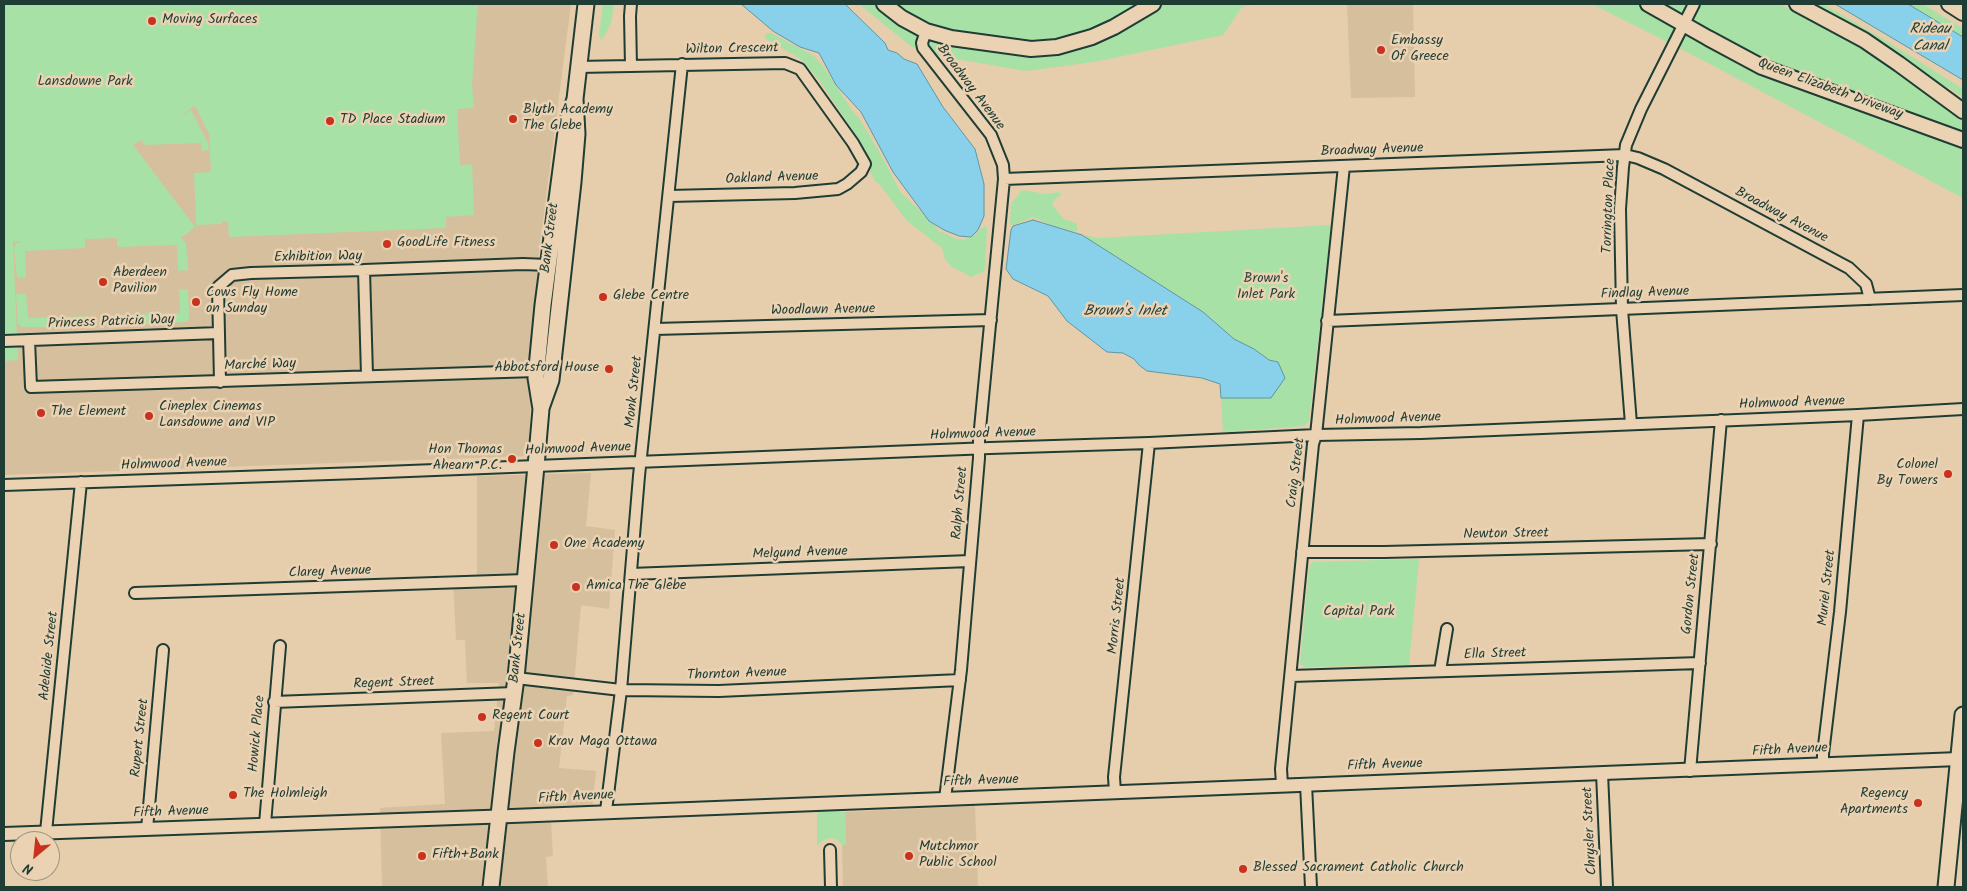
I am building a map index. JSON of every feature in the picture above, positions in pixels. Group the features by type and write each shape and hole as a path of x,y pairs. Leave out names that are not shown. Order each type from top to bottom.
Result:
{"main road":[{"name":"Bank Street","path":"541,409 551,380 577,138 575,99 586,4"},
{"path":"884,4 908,22 926,31 951,38 1031,49 1057,47 1104,32 1153,4"},
{"name":"Queen Elizabeth Driveway","path":"1648,4 1762,67 1963,140"},
{"path":"1797,4 1864,40 1963,111"},
{"path":"1949,4 1963,13"},
{"name":"Bank Street","path":"491,887 515,686 541,409 536,371 567,124 575,99"},
{"path":"548,265 563,266"},
{"path":"1946,887 1960,764 1963,716"}],"street":[{"path":"631,4 631,66"},
{"name":"Torrington Place","path":"1631,424 1622,309 1620,209 1626,145 1694,4"},
{"name":"Broadway Avenue","path":"926,31 922,43 923,48 991,135 1002,165 1004,179 1625,156 1638,158 1664,169 1849,268 1866,284 1870,299"},
{"name":"Wilton Crescent","path":"578,68 785,63 800,69 853,143 865,164"},
{"name":"Monk Street","path":"606,811 621,690 641,461 682,64"},
{"name":"Oakland Avenue","path":"669,196 795,193 838,189 861,172 865,164"},
{"name":"Craig Street","path":"1282,784 1281,769 1302,552 1344,166"},
{"name":"Ralph Street","path":"945,799 960,680 991,320 992,287 1004,179"},
{"name":"Exhibition Way","path":"220,382 218,287 232,275 523,264 548,265"},
{"path":"364,270 367,375"},
{"name":"Findlay Avenue","path":"1327,321 1963,295"},
{"name":"Woodlawn Avenue","path":"655,328 991,320"},
{"name":"Princess Patricia Way","path":"4,341 219,334"},
{"name":"Marché Way","path":"29,340 31,387 536,371"},
{"name":"Holmwood Avenue","path":"4,485 1149,443 1316,435 1421,433 1963,409"},
{"name":"Muriel Street","path":"1823,764 1841,603 1858,415"},
{"name":"Gordon Street","path":"1690,770 1721,420"},
{"name":"Morris Street","path":"1115,792 1114,780 1149,443"},
{"name":"Adelaide Street","path":"46,831 81,482"},
{"name":"Newton Street","path":"1302,552 1384,552 1711,544"},
{"name":"Melgund Avenue","path":"631,574 970,561"},
{"name":"Clarey Avenue","path":"135,593 525,580"},
{"path":"1440,671 1447,629"},
{"name":"Howick Place","path":"264,824 280,646"},
{"name":"Rupert Street","path":"147,829 163,650"},
{"name":"Ella Street","path":"1291,676 1700,663"},
{"name":"Thornton Avenue","path":"515,686 719,691 960,680"},
{"name":"Regent Street","path":"274,702 515,686"},
{"name":"Fifth Avenue","path":"60,832 1823,764 1960,764"},
{"name":"Chrysler Street","path":"1602,773 1607,887"},
{"path":"1306,784 1311,887"},
{"path":"830,850 831,887"}],"shaded area":[{"name":"Lansdowne Park","path":"172,4 571,4 539,251 528,456 4,475 4,205"},
{"name":"Embassy Of Greece","path":"1347,4 1413,4 1415,97 1351,98"},
{"path":"591,473 586,526 615,530 609,609 581,605 573,695 567,696 559,768 596,771 591,820 551,822 553,856 546,857 548,887 382,887 380,808 445,804 441,733 494,731 499,683 467,683 465,640 456,640 453,578 477,577 477,476"},
{"name":"Mutchmor Public School","path":"975,806 978,887 843,887 842,845 846,845 845,812"}],"green space":[{"path":"4,4 478,4 472,85 474,108 457,109 460,165 472,164 474,215 446,217 446,228 229,237 228,221 222,221 222,224 196,225 194,173 211,172 209,134 195,106 175,119 191,110 208,143 209,150 202,151 201,143 145,145 142,142 143,139 133,145 195,227 180,237 186,243 188,270 178,271 177,245 117,247 117,238 85,239 85,248 25,251 26,277 17,278 14,248 17,243 23,241 13,241 18,360 4,361"},
{"path":"603,4 614,4 611,23 601,40 599,34"},
{"path":"859,4 877,4 892,17 1007,52 1097,41 1163,4 1252,4 1242,7 1223,35 1094,62 1026,71 944,57 912,47"},
{"path":"891,4 1137,4 1122,16 1084,35 1040,45 976,38 924,25"},
{"path":"1592,4 1637,4 1658,16 1963,146 1963,198 1685,51"},
{"path":"1659,4 1780,4 1830,30 1888,65 1963,121 1963,133 1794,72 1746,52"},
{"path":"1804,4 1823,4 1888,42 1963,89 1963,98 1948,87 1943,91"},
{"path":"1908,4 1923,4 1963,29 1963,37"},
{"path":"771,33 814,56 823,66 859,118 901,193 939,231 954,238 964,240 985,226 987,228 985,269 983,272 971,277 952,267 945,259 942,248 907,221 880,185 874,180 870,170 869,156 820,81 801,59 766,39 765,35"},
{"path":"1022,190 1046,194 1059,192 1061,195 1055,199 1052,205 1064,219 1077,224 1077,232 1053,226 1033,217 1013,225 1010,224 1011,204"},
{"name":"Brown's Inlet Park","path":"1331,225 1309,421 1304,426 1223,432 1221,398 1271,398 1269,360 1254,349 1234,339 1203,312 1082,235 1099,238"},
{"path":"179,289 188,289 189,319 186,322 119,326 119,315 180,313"},
{"path":"16,294 26,294 28,318 88,316 88,327 22,327 18,324"},
{"name":"Capital Park","path":"1419,559 1409,665 1305,667 1300,664 1309,567 1313,562"},
{"path":"817,812 845,812 846,845 842,845 837,840 831,838 825,839 817,846"}],"water":[{"path":"741,4 845,4 885,43 888,50 917,64 943,107 975,149 984,184 984,216 978,230 971,237 959,236 929,221 893,172 861,112 836,85 819,53 800,47 773,31"},
{"name":"Rideau Canal","path":"1835,4 1908,4 1963,37 1963,80"},
{"name":"Brown's Inlet","path":"1033,220 1082,235 1203,312 1234,339 1254,349 1269,360 1278,362 1285,378 1271,398 1221,398 1220,384 1202,378 1147,371 1134,359 1123,353 1107,352 1067,321 1048,296 1013,279 1006,269 1013,226"}],"place":[{"name":"Moving Surfaces","path":"152,21"},
{"name":"Embassy Of Greece","path":"1381,50"},
{"name":"Blyth Academy The Glebe","path":"513,119"},
{"name":"TD Place Stadium","path":"330,121"},
{"name":"GoodLife Fitness","path":"387,244"},
{"name":"Aberdeen Pavilion","path":"103,282"},
{"name":"Glebe Centre","path":"603,297"},
{"name":"Cows Fly Home on Sunday","path":"196,302"},
{"name":"Abbotsford House","path":"609,369"},
{"name":"The Element","path":"41,413"},
{"name":"Cineplex Cinemas Lansdowne and VIP","path":"149,416"},
{"name":"Hon Thomas Ahearn P.C.","path":"512,459"},
{"name":"Colonel By Towers","path":"1948,474"},
{"name":"One Academy","path":"554,545"},
{"name":"Amica The Glebe","path":"576,587"},
{"name":"Regent Court","path":"482,717"},
{"name":"Krav Maga Ottawa","path":"538,743"},
{"name":"The Holmleigh","path":"233,795"},
{"name":"Regency Apartments","path":"1918,803"},
{"name":"Fifth+Bank","path":"422,856"},
{"name":"Mutchmor Public School","path":"909,856"},
{"name":"Blessed Sacrament Catholic Church","path":"1243,869"}]}
